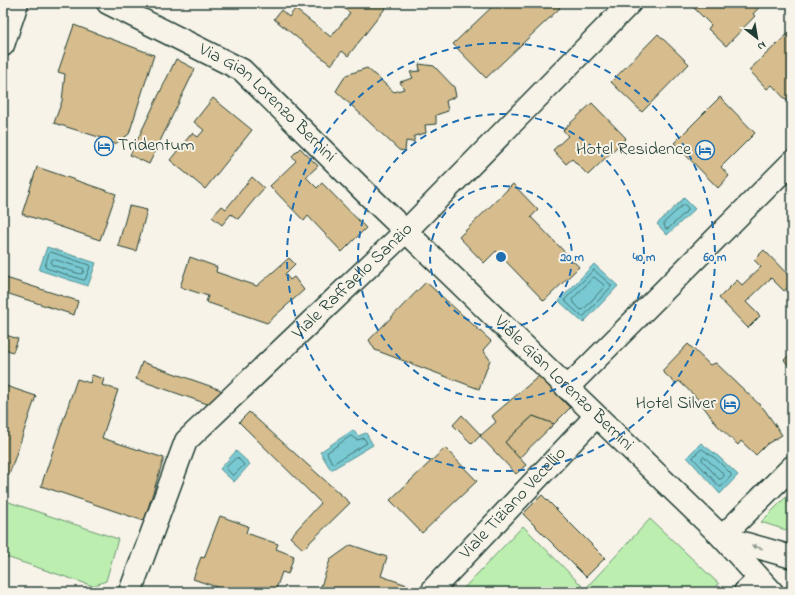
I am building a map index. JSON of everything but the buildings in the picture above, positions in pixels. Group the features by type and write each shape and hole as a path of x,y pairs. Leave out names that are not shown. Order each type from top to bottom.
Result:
{"street":[{"path":"3,45 17,3"},
{"name":"Via Gian Lorenzo Bernini","path":"108,3 242,70 406,231"},
{"name":"Viale Raffaello Sanzio","path":"130,592 186,441 406,231 630,3"},
{"path":"567,388 792,162"},
{"name":"Viale Gian Lorenzo Bernini","path":"406,231 722,537 758,588"},
{"name":"Viale Tiziano Vecellio","path":"433,592 434,588 596,416"},
{"path":"722,537 792,467"},
{"name":"Viale Gian Lorenzo Bernini","path":"722,537 792,556"}],"green space":[{"path":"792,491 792,532 761,522"},
{"path":"3,500 118,539 106,581 93,586 3,556"},
{"path":"650,519 719,584 711,592 460,592 523,526 585,589"}],"water":[{"path":"684,198 695,209 667,235 657,224"},
{"path":"47,247 96,263 88,286 39,270"},
{"path":"594,264 618,286 583,323 559,301"},
{"path":"353,430 358,436 366,433 373,445 331,470 320,452"},
{"path":"701,443 718,456 738,475 720,494 687,457"},
{"path":"236,451 250,464 234,482 220,469"}],"place":[{"name":"Tridentum","path":"104,146"},
{"name":"Hotel Residence","path":"705,150"},
{"name":"Hotel Silver","path":"730,404"}]}
